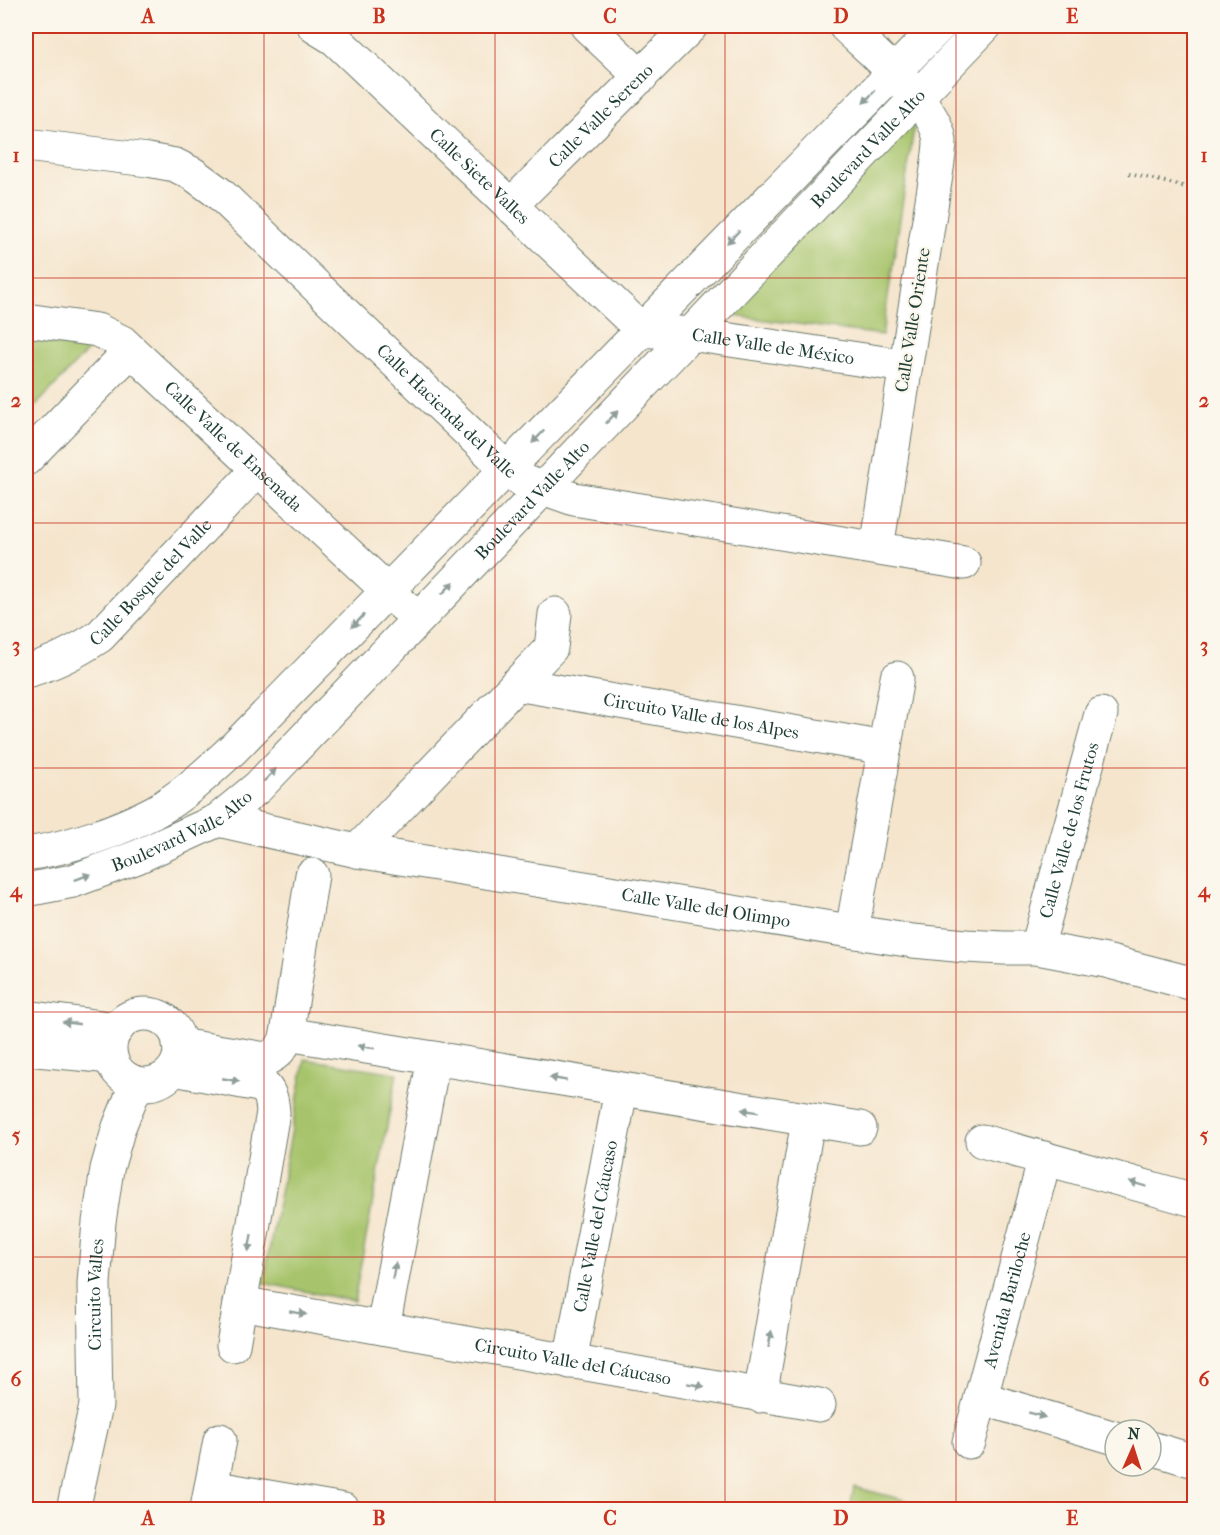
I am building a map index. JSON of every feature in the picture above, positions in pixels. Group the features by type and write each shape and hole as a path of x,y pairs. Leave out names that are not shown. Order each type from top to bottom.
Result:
{"street":[{"name":"Calle Siete Valles","path":"314,26 335,39 642,330"},
{"path":"587,26 641,77"},
{"name":"Calle Valle Sereno","path":"510,206 692,26"},
{"name":"Calle Valle Oriente","path":"845,26 917,97 930,115 940,140 877,548"},
{"name":"Boulevard Valle Alto","path":"26,854 47,851 95,837 154,812 202,778 388,591 939,26"},
{"name":"Boulevard Valle Alto","path":"26,890 73,881 137,857 218,820 258,787 985,26"},
{"name":"Calle Hacienda del Valle","path":"26,145 148,160 175,165 193,174 219,193 507,469 524,481 574,499 964,563"},
{"name":"Calle Valle de Ensenada","path":"26,320 97,330 122,342 418,620"},
{"name":"Calle Valle de México","path":"642,330 690,334 905,366"},
{"path":"26,459 130,351"},
{"name":"Calle Bosque del Valle","path":"26,671 75,652 100,636 257,470"},
{"path":"357,851 551,648 555,614"},
{"path":"852,931 897,678"},
{"name":"Circuito Valle de los Alpes","path":"516,684 885,748"},
{"name":"Calle Valle de los Frutos","path":"1037,948 1101,714"},
{"name":"Calle Valle del Olimpo","path":"218,820 357,851 913,941 1003,948 1037,948 1106,961 1194,984"},
{"path":"177,1057 266,1059 285,1044 312,874"},
{"path":"146,1014 156,1016 171,1027 177,1057 158,1082 137,1083 119,1073 114,1043 127,1020 146,1014"},
{"path":"26,1017 114,1043"},
{"path":"287,1034 860,1128"},
{"path":"26,1049 114,1043"},
{"path":"177,1057 264,1086 269,1092 273,1112 233,1345"},
{"path":"383,1328 434,1058"},
{"name":"Circuito Valles","path":"73,1509 96,1405 94,1283 99,1222 107,1169 116,1137 137,1083"},
{"name":"Calle Valle del Cáucaso","path":"570,1362 621,1090"},
{"path":"760,1396 808,1121"},
{"path":"982,1141 1194,1200"},
{"name":"Avenida Bariloche","path":"969,1442 1045,1158"},
{"name":"Circuito Valle del Cáucaso","path":"240,1303 819,1405"},
{"path":"981,1398 1103,1434"},
{"path":"220,1440 209,1498 344,1509"},
{"path":"1163,1452 1194,1461"}],"path":[{"path":"1129,173 1194,189"}],"green space":[{"path":"917,109 882,335 720,314"},
{"path":"26,336 93,345 26,416"},
{"path":"305,1059 397,1073 354,1301 263,1283"},
{"path":"854,1487 939,1509 850,1509"}]}
